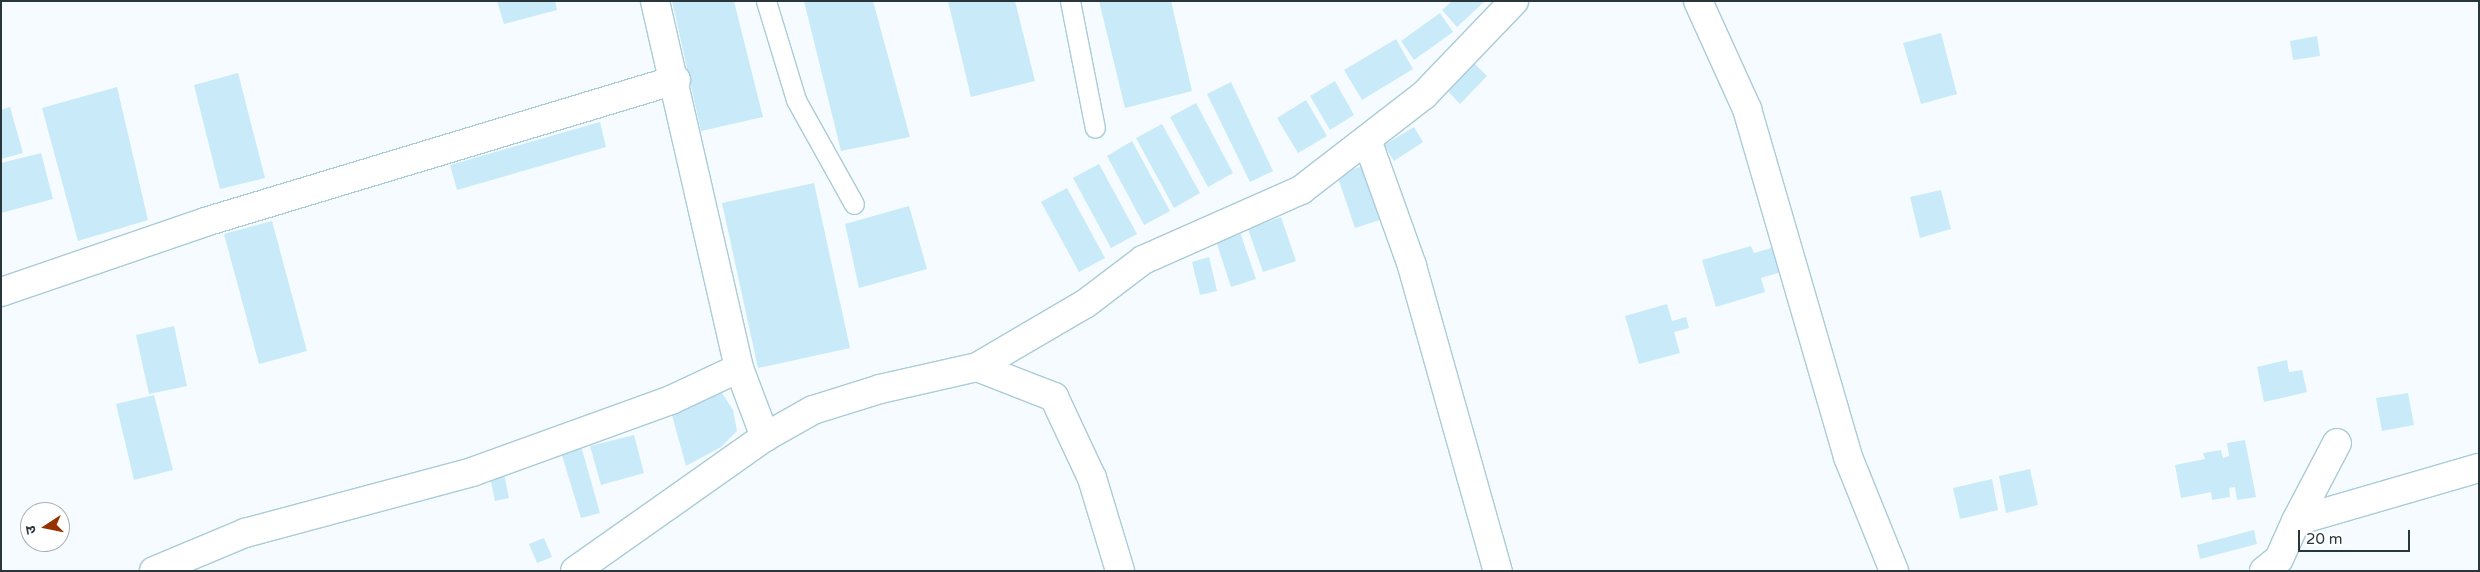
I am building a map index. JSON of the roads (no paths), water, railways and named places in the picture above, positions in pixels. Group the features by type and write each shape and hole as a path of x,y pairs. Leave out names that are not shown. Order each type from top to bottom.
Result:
{"street":[{"path":"655,1 676,80 739,368 764,437"},
{"path":"575,571 764,437 813,410 880,389 977,367 1085,304 1144,260 1301,190 1424,95 1514,1"},
{"path":"1698,1 1747,109 1848,457 1894,571"},
{"path":"1,292 205,222 676,80"},
{"path":"1367,140 1412,266 1498,571"},
{"path":"977,367 1054,397 1092,478 1120,571"},
{"path":"154,571 245,533 472,472 671,400 739,368"},
{"path":"2264,571 2279,559 2337,443"},
{"path":"2296,522 2479,468"}],"lane":[{"path":"766,1 796,100 854,204"},
{"path":"1070,1 1096,128"}]}
